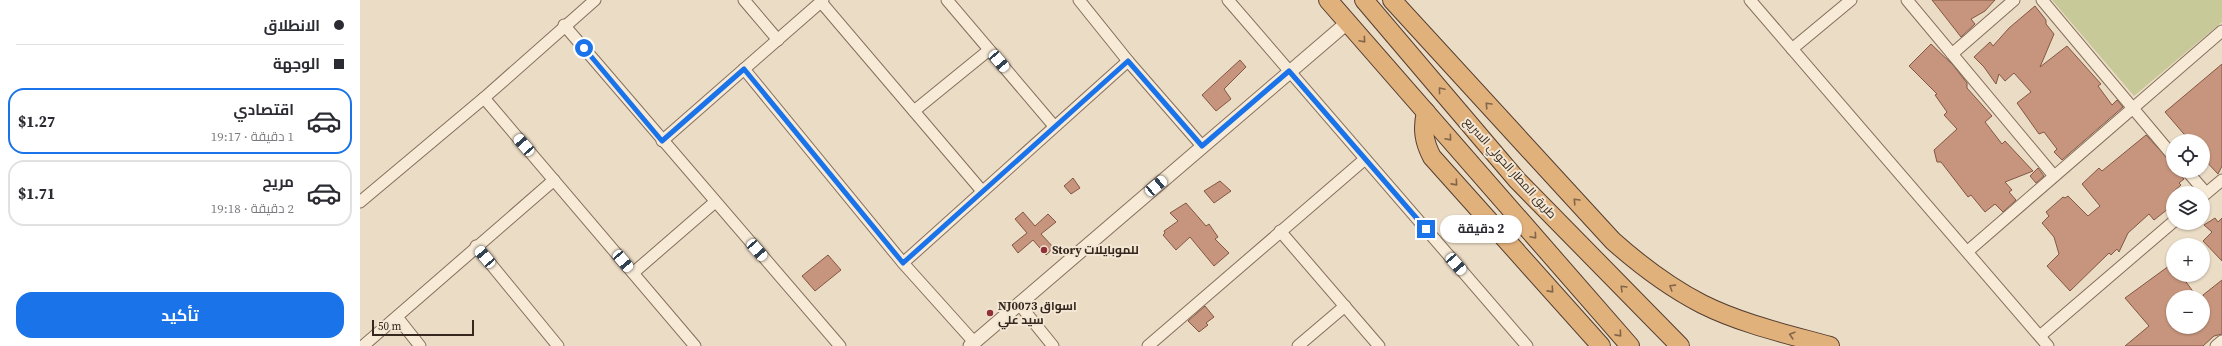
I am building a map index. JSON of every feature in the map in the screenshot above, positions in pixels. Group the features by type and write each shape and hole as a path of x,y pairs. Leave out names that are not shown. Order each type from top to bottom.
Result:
{"highway":[{"path":"1328,0 1630,346"},
{"name":"طريق المطار الحولي السريع","path":"1364,0 1517,180 1680,346"},
{"path":"1392,0 1613,241 1640,265 1671,287 1703,305 1737,319 1830,346"},
{"path":"1426,112 1424,121 1425,140 1432,157 1601,346"}],"street":[{"path":"360,202 484,98 595,0"},
{"path":"744,0 778,40"},
{"path":"947,0 1054,126"},
{"path":"1079,0 1128,61 1202,146"},
{"path":"1228,0 1527,346"},
{"path":"1750,0 1968,251 2048,346"},
{"path":"1792,49 1851,0"},
{"path":"1907,0 2054,176"},
{"path":"1952,54 2014,0"},
{"path":"2042,0 2166,148"},
{"path":"662,141 822,1 982,191"},
{"path":"744,69 903,263 972,344 1348,22"},
{"path":"564,26 840,346"},
{"path":"1968,251 2222,31"},
{"path":"914,112 989,50"},
{"path":"903,263 1128,61"},
{"path":"484,98 696,346"},
{"path":"1148,346 1365,159"},
{"path":"363,346 476,246 554,180"},
{"path":"2210,191 2222,180"},
{"path":"633,273 715,202"},
{"path":"2040,336 2166,228"},
{"path":"1280,232 1380,346"},
{"path":"476,246 558,346"},
{"path":"1019,304 1053,346"},
{"path":"1298,346 1345,306"},
{"path":"397,317 420,346"},
{"path":"2216,346 2222,341"}],"green space":[{"path":"2052,0 2222,0 2222,22 2134,96"}],"building":[{"path":"1932,0 1995,0 1985,11 1971,19 1975,24 1961,37"},
{"path":"2035,6 2046,20 2046,24 2054,34 2040,67 2067,46 2101,84 2098,86 2112,105 2117,100 2123,107 2062,160 2054,152 2057,149 2044,132 2039,134 2017,103 2031,92 2014,73 2005,81 1999,74 1996,84 1984,67 1974,57 1990,42 1993,46 2009,28"},
{"path":"1931,44 1953,65 1967,83 1967,88 1992,116 1985,122 2002,144 2005,141 2033,171 2005,182 2012,190 2009,192 2016,200 2003,212 1995,204 1985,212 1971,195 1968,197 1941,162 1937,162 1934,150 1957,129 1944,115 1947,112 1935,95 1937,94 1909,66"},
{"path":"1240,60 1246,67 1224,89 1231,99 1216,111 1202,95"},
{"path":"2222,64 2222,166 2218,174 2210,165 2210,134 2184,134 2165,112"},
{"path":"2146,135 2166,156 2166,178 2184,179 2179,183 2181,185 2180,186 2166,186 2166,211 2154,220 2149,214 2128,233 2119,252 2117,249 2111,255 2109,253 2070,291 2047,266 2059,254 2054,237 2042,223 2049,216 2046,212 2063,197 2065,198 2068,196 2088,216 2100,206 2082,184 2099,168 2102,171"},
{"path":"2038,168 2044,176 2036,183 2030,176"},
{"path":"1073,178 1080,188 1071,194 1064,186"},
{"path":"1220,181 1231,191 1214,203 1204,191"},
{"path":"1186,203 1206,226 1209,224 1218,237 1215,239 1229,253 1214,266 1190,237 1176,250 1163,235 1165,233 1164,231 1178,221 1170,213"},
{"path":"1023,212 1035,226 1048,214 1056,222 1041,234 1054,248 1046,255 1033,240 1018,253 1012,245 1027,233 1015,219"},
{"path":"2215,218 2218,222 2222,218 2222,261 2210,248 2210,238 2206,238 2212,232 2210,230 2210,221"},
{"path":"828,255 841,270 815,291 802,276"},
{"path":"2166,268 2166,282 2186,282 2192,290 2166,290 2166,334 2210,334 2209,290 2222,280 2222,334 2214,336 2203,346 2125,346 2149,326 2125,298"},
{"path":"1205,306 1214,317 1206,323 1208,325 1199,332 1188,321"}],"place":[{"name":"Story للموبايلات","path":"1044,250"},
{"name":"NJ0073 اسواق سيد علي","path":"990,313"}],"route":[{"path":"584,48 662,141 744,69 903,263 1128,61 1202,146 1289,71 1426,229"}]}
